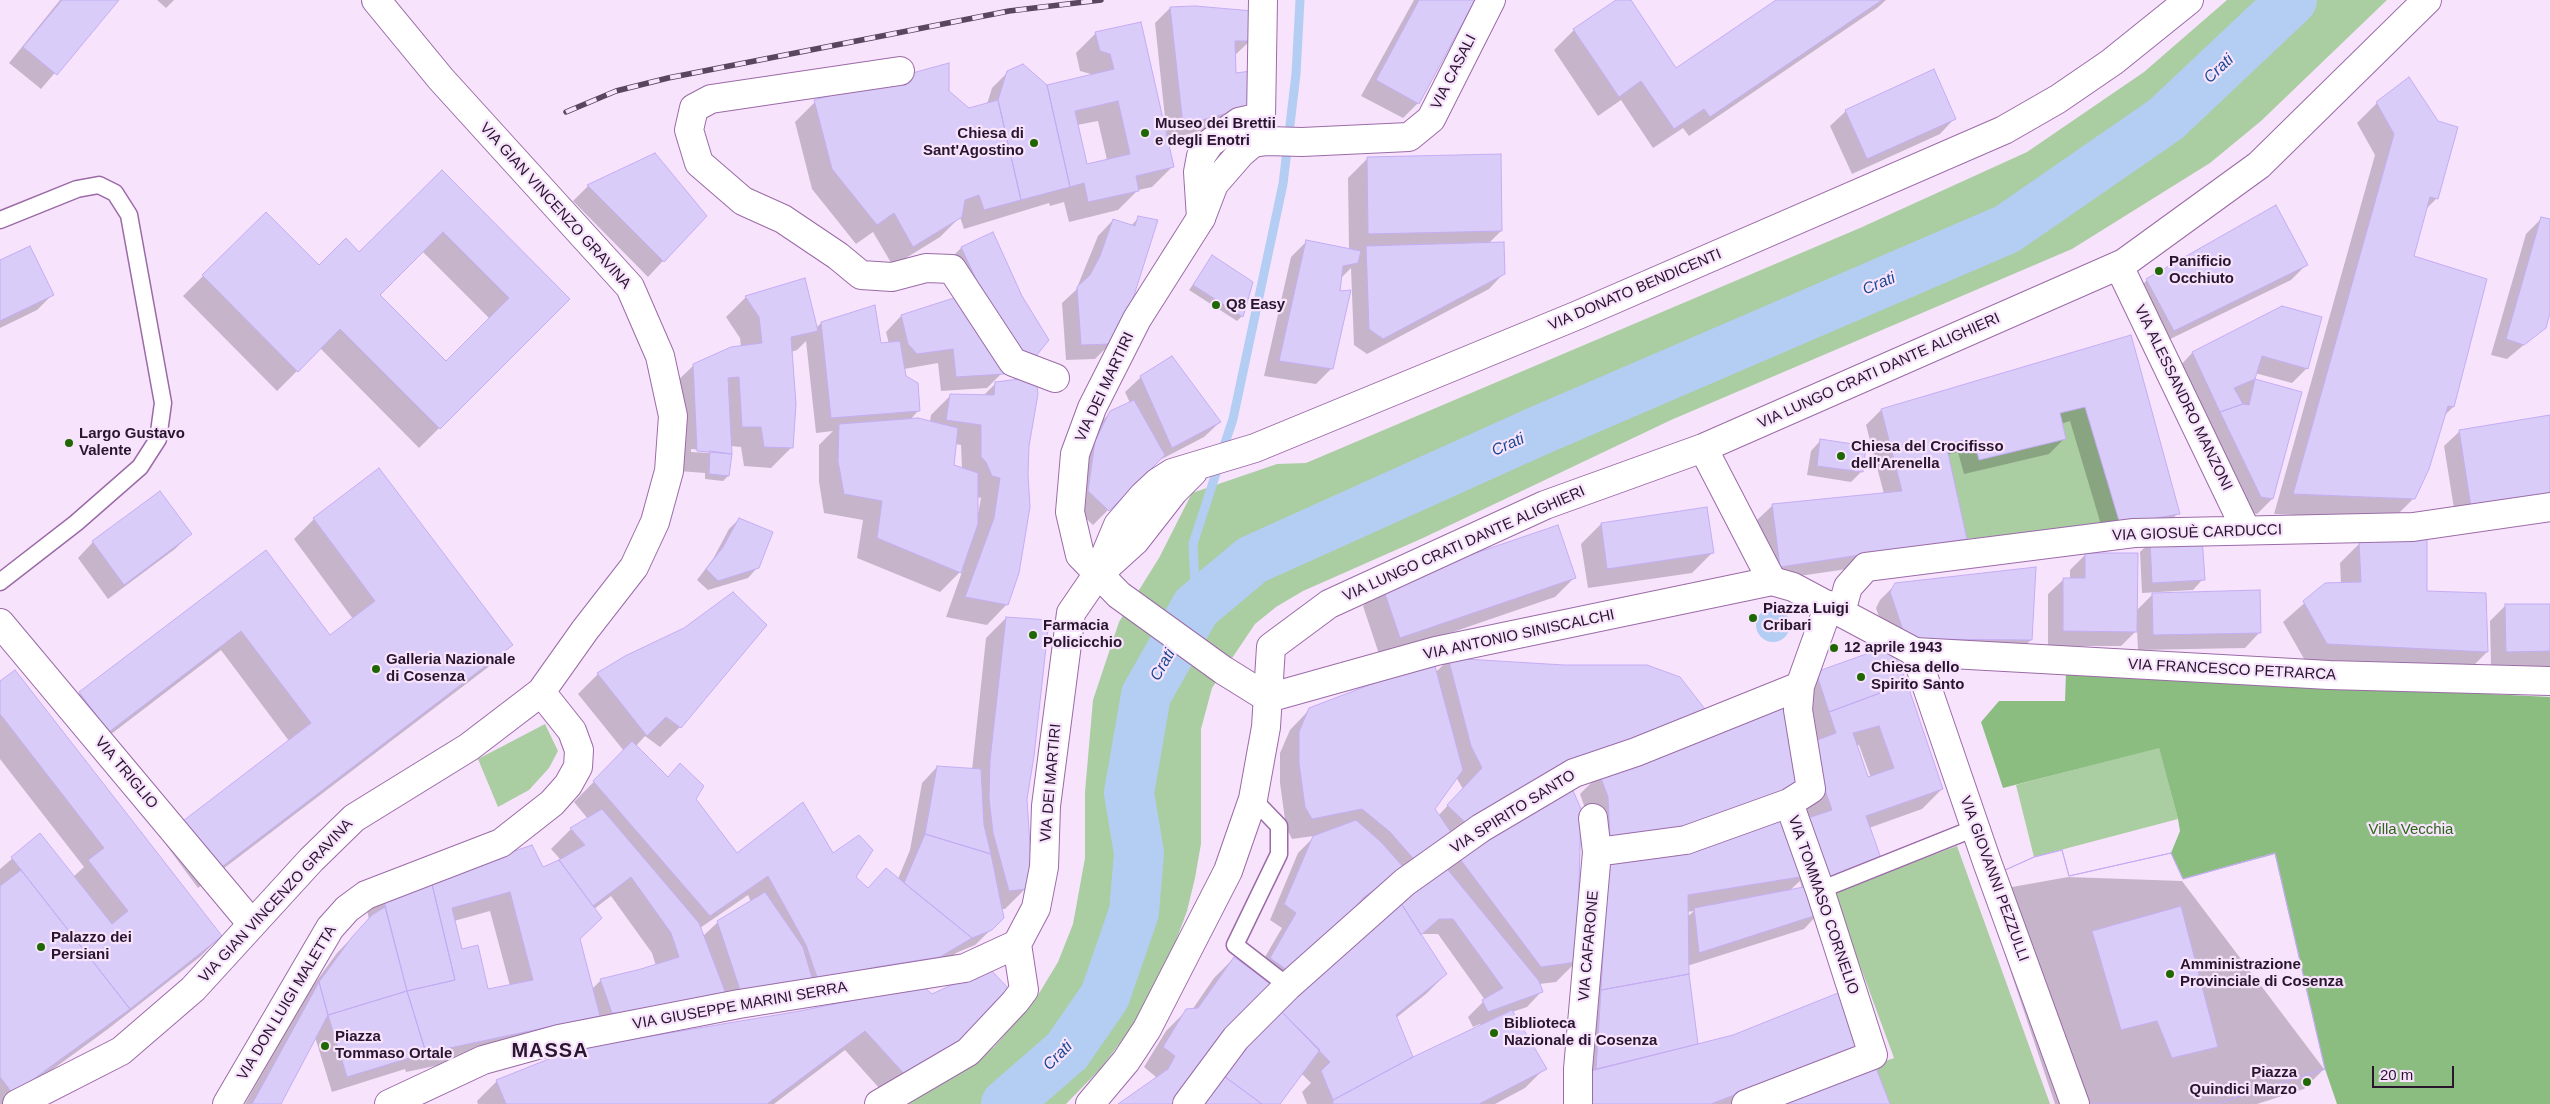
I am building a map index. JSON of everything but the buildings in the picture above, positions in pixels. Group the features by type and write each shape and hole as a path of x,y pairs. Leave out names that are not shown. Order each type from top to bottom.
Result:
{"street":[{"name":"VIA GIAN VINCENZO GRAVINA","path":"17,1104 121,1051 193,989 311,860 354,818 469,747 541,692 585,630 634,567 655,522 668,471 673,416 660,356 630,287 441,79 376,0"},
{"path":"1201,218 1198,172 1201,156 1210,143 1239,122 1261,117 1263,0"},
{"name":"VIA CASALI","path":"1409,137 1431,119 1491,0"},
{"name":"VIA DONATO BENDICENTI","path":"1097,575 1118,525 1143,496 1158,482 1172,474 1254,448 1578,315 2004,130 2058,99 2112,62 2189,0"},
{"name":"VIA LUNGO CRATI DANTE ALIGHIERI","path":"1268,698 1271,647 1329,604 1545,505 1703,448 2119,266 2259,165 2427,0"},
{"path":"900,71 711,99 694,108 689,130 699,163 743,201 783,219 838,256 861,275 892,277 926,268 952,269 1013,362 1055,378"},
{"name":"VIA DEI MARTIRI","path":"1017,944 1036,908 1044,867 1047,796 1071,613 1097,575 1080,555 1070,512 1075,454 1092,408 1137,319 1201,218 1214,184 1253,144 1267,141 1302,142 1409,137"},
{"name":"VIA ALESSANDRO MANZONI","path":"2119,266 2246,530"},
{"path":"1703,448 1772,581 1794,586 1915,652"},
{"name":"VIA GIOSUÈ CARDUCCI","path":"1835,609 1848,587 1866,567 2134,533 2413,527 2550,507"},
{"path":"1090,1104 1126,1060 1147,1029 1228,871 1253,799 1266,727 1268,698 1223,670 1119,595 1097,575"},
{"name":"VIA ANTONIO SINISCALCHI","path":"1268,698 1436,652 1772,581"},
{"name":"VIA TOMMASO CORNELIO","path":"1746,1104 1873,1055 1820,890 1789,803 1811,789 1798,710 1800,686 1835,609"},
{"name":"VIA TRIGLIO","path":"0,623 252,924"},
{"name":"VIA FRANCESCO PETRARCA","path":"1915,652 2329,675 2550,681"},
{"name":"VIA GIOVANNI PEZZULLI","path":"1915,652 1975,828 2075,1104"},
{"name":"VIA SPIRITO SANTO","path":"1186,1104 1236,1038 1288,986 1405,882 1481,828 1574,772 1636,752 1800,686"},
{"name":"VIA DON LUIGI MALETTA","path":"227,1104 330,928 347,909 366,894 501,843 552,803 568,786 578,767 579,750 572,731 541,692"},
{"path":"1597,852 1686,840 1789,803"},
{"name":"VIA CAFARONE","path":"1578,1104 1578,1069 1597,852 1593,818"},
{"path":"879,1104 968,1052 1015,1002 1024,990 1017,944"},
{"name":"VIA GIUSEPPE MARINI SERRA","path":"389,1104 483,1060 559,1038 739,1004 965,968 1017,944"}],"lane":[{"path":"0,220 77,189 99,185 115,193 130,215 163,403 158,439 140,467 76,524 0,582"},
{"path":"1253,799 1279,826 1279,854 1235,945 1288,986"},
{"path":"1820,890 1975,828"}],"green space":[{"path":"2227,0 2387,0 2261,121 2210,163 2072,249 1671,420 1423,538 1303,591 1276,607 1255,624 1212,688 1201,729 1201,844 1195,878 1187,911 1174,946 1137,1021 1100,1069 1066,1104 902,1104 993,1048 1035,1000 1058,962 1073,924 1085,858 1085,792 1093,700 1119,622 1159,558 1192,493 1277,464 1306,463 1860,228 2027,152 2144,72"},
{"path":"2085,407 2120,524 1967,539 1946,444 1973,438 2066,439 2060,413"},
{"name":"Villa Vecchia","path":"2066,673 2550,697 2550,1104 2337,1104 2325,1069 2275,854 2183,879 2171,853 2180,831 2159,748 2003,788 1981,722 1999,701 2065,701"},
{"path":"545,724 558,751 549,768 529,790 498,807 478,759"},
{"path":"2159,747 2178,819 2034,857 2016,785"},
{"path":"1957,846 2050,1104 1890,1104 1875,1065 1894,1058 1833,892"}],"water":[{"path":"1773,608 1785,613 1790,625 1785,637 1773,642 1761,637 1756,625 1761,613"}],"waterway":[{"path":"1222,452 1233,419 1283,184 1296,74 1300,0"},
{"name":"Crati","path":"1006,1104 1067,1051 1105,996 1134,912 1139,853 1129,793 1146,695 1196,607 1252,560 1538,431 2007,229 2166,119 2292,0"},
{"path":"1196,607 1193,544 1219,464"}],"railway":[{"path":"566,112 616,91 668,78 1009,11 1101,0"}],"place":[{"name":"Museo dei Brettii e degli Enotri","path":"1145,133"},
{"name":"Chiesa di Sant'Agostino","path":"1034,143"},
{"name":"Panificio Occhiuto","path":"2159,271"},
{"name":"Q8 Easy","path":"1216,305"},
{"name":"Largo Gustavo Valente","path":"69,443"},
{"name":"Chiesa del Crocifisso dell'Arenella","path":"1841,456"},
{"name":"Piazza Luigi Cribari","path":"1753,618"},
{"name":"Farmacia Policicchio","path":"1033,635"},
{"name":"12 aprile 1943","path":"1834,648"},
{"name":"Galleria Nazionale di Cosenza","path":"376,669"},
{"name":"Chiesa dello Spirito Santo","path":"1861,677"},
{"name":"Palazzo dei Persiani","path":"41,947"},
{"name":"Amministrazione Provinciale di Cosenza","path":"2170,974"},
{"name":"Biblioteca Nazionale di Cosenza","path":"1494,1033"},
{"name":"Piazza Tommaso Ortale","path":"325,1046"},
{"name":"Piazza Quindici Marzo","path":"2307,1082"}],"district":[{"name":"MASSA","path":"550,1051"}]}
